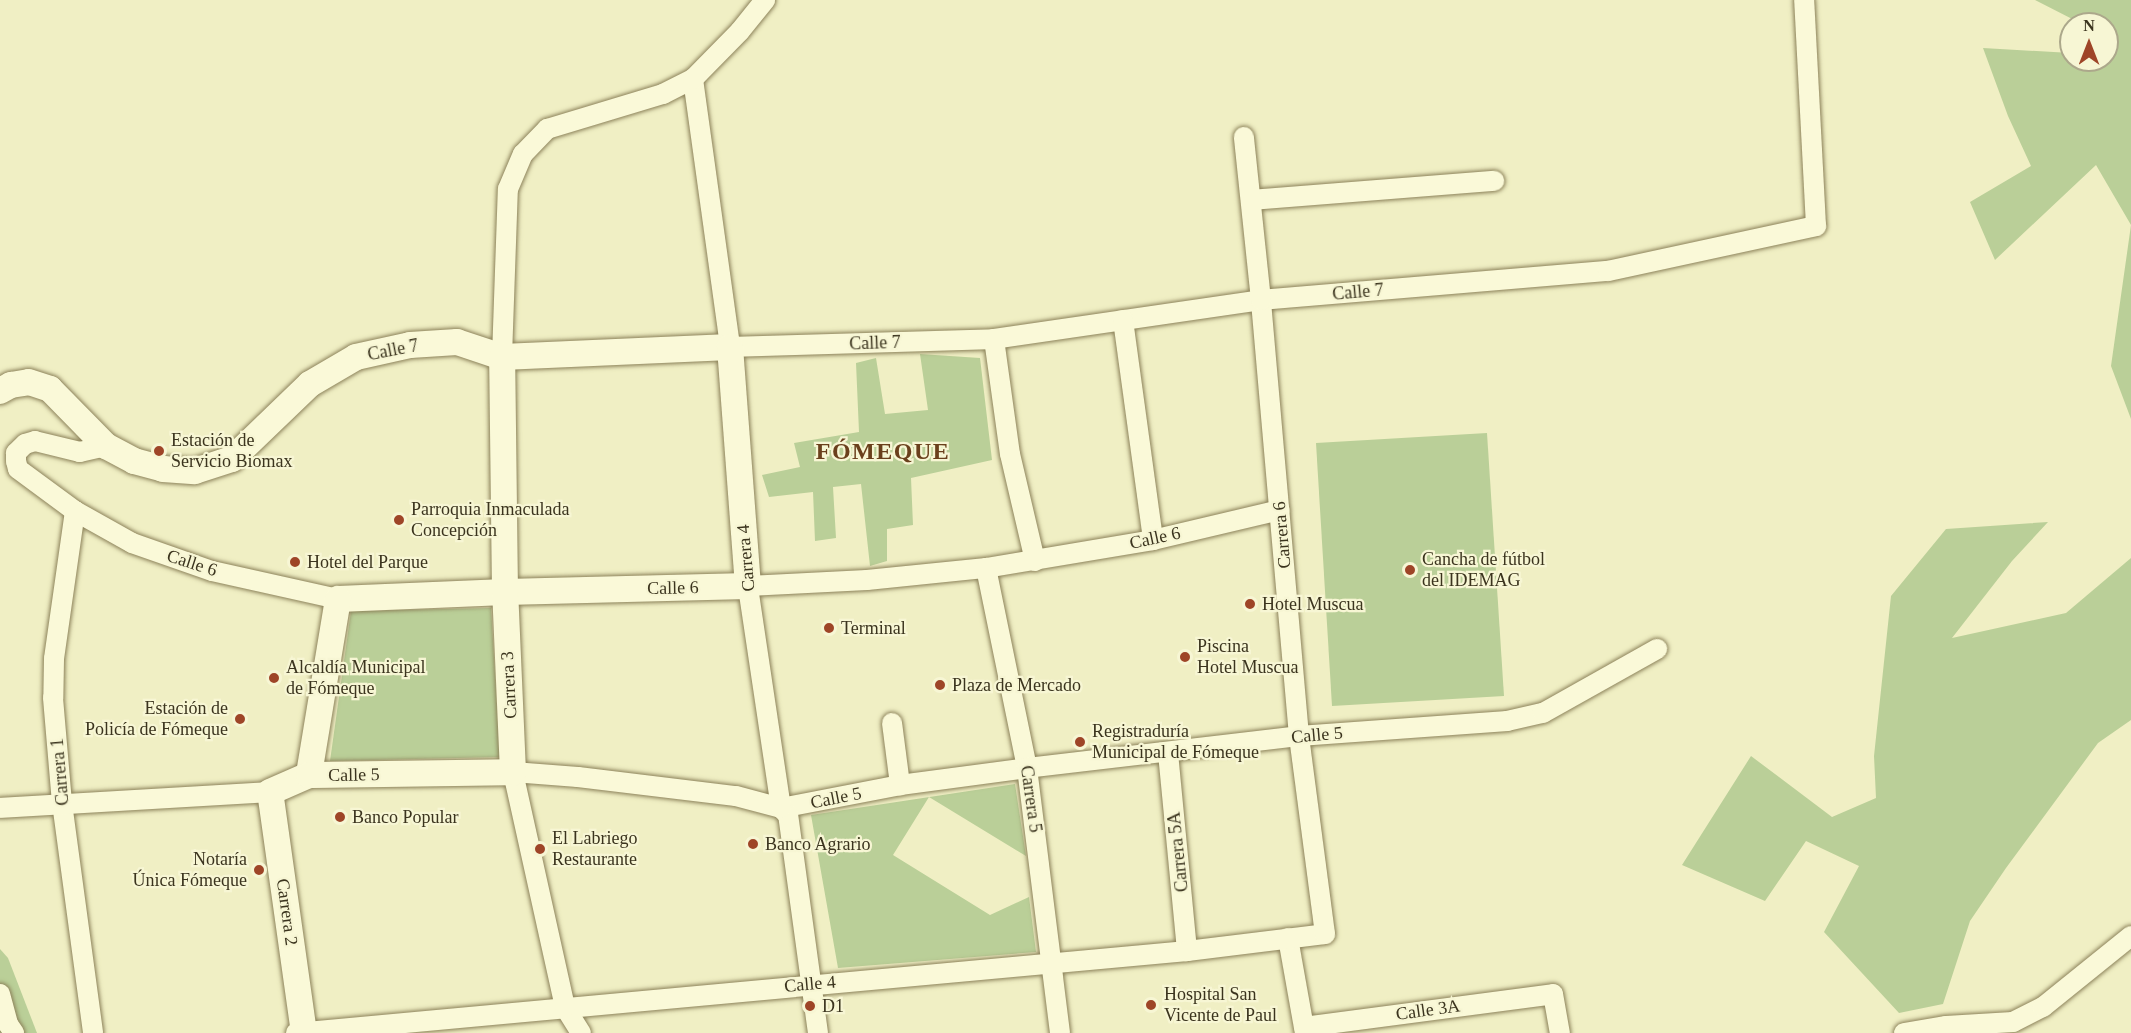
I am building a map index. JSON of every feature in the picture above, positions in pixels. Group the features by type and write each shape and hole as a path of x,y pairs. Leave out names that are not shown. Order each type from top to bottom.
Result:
{"street":[{"path":"502,357 508,189 523,154 547,129 663,94 693,79 740,31 765,0"},
{"name":"Calle 7","path":"0,391 11,385 29,382 50,389 106,446 134,461 163,469 195,471 232,459 310,384 356,357 410,345 457,342 502,357 994,339 1261,300 1608,271 1816,226 1803,0"},
{"name":"Carrera 4","path":"693,79 730,347 748,586 781,808 788,815 818,1033"},
{"name":"Carrera 6","path":"1244,137 1261,300 1299,736 1325,934"},
{"path":"1251,200 1494,181"},
{"path":"1123,320 1153,540"},
{"path":"994,339 1010,453 1035,561"},
{"name":"Carrera 3","path":"502,357 505,592 513,772 565,1007 563,1033"},
{"name":"Calle 6","path":"106,446 80,452 35,441 25,444 16,453 18,468 75,511 132,543 212,571 338,599 867,580 1035,561 1153,540 1280,510"},
{"name":"Carrera 1","path":"75,511 54,659 53,698 62,803 93,1033"},
{"name":"Carrera 5","path":"986,568 1027,768 1060,1033"},
{"path":"309,776 338,599"},
{"name":"Calle 5","path":"0,808 270,792 309,776 513,772 578,777 736,796 781,808 900,785 1027,768 1299,736 1507,721 1543,713 1657,649"},
{"path":"892,723 900,785"},
{"name":"Carrera 5A","path":"1168,753 1188,951"},
{"name":"Carrera 2","path":"270,792 301,1033"},
{"name":"Calle 4","path":"301,1033 811,983 1188,951 1325,934"},
{"path":"1904,1033 1946,1026 2013,1022 2043,1007 2131,936"},
{"path":"1288,939 1304,1030"},
{"path":"0,994 8,1024 14,1033"},
{"name":"Calle 3A","path":"1304,1030 1553,994 1560,1033"},
{"name":"Carrera 3","path":"565,1007 581,1033"}],"green space":[{"path":"2035,0 2131,0 2131,225 2096,165 1995,260 1970,202 2031,166 2008,116 1983,48 2059,52 2059,72 2119,72 2119,12 2059,12"},
{"path":"2131,225 2131,419 2111,366"},
{"path":"920,354 980,358 992,460 911,478 913,525 887,529 887,561 870,566 861,484 833,487 836,538 815,541 813,492 769,497 762,475 800,467 794,443 859,432 856,363 876,358 885,414 928,410"},
{"name":"Cancha de fútbol del IDEMAG","path":"1487,433 1504,696 1332,706 1316,443"},
{"path":"2048,522 2012,561 1952,638 2066,613 2131,558 2131,720 2098,743 1970,921 1943,1004 1899,1013 1824,932 1859,866 1806,841 1765,901 1682,865 1751,756 1832,817 1876,798 1874,756 1891,596 1946,529"},
{"path":"491,608 500,757 330,761 351,611"},
{"path":"1015,784 1026,856 929,797"},
{"path":"929,797 893,855 990,915 1029,897 1036,952 838,968 811,815"},
{"path":"0,949 8,958 37,1033 0,1033"}],"place":[{"name":"Estación de Servicio Biomax","path":"159,451"},
{"name":"Parroquia Inmaculada Concepción","path":"399,520"},
{"name":"Hotel del Parque","path":"295,562"},
{"name":"Cancha de fútbol del IDEMAG","path":"1410,570"},
{"name":"Hotel Muscua","path":"1250,604"},
{"name":"Terminal","path":"829,628"},
{"name":"Piscina Hotel Muscua","path":"1185,657"},
{"name":"Alcaldía Municipal de Fómeque","path":"274,678"},
{"name":"Plaza de Mercado","path":"940,685"},
{"name":"Estación de Policía de Fómeque","path":"240,719"},
{"name":"Registraduría Municipal de Fómeque","path":"1080,742"},
{"name":"Banco Popular","path":"340,817"},
{"name":"Banco Agrario","path":"753,844"},
{"name":"El Labriego Restaurante","path":"540,849"},
{"name":"Notaría Única Fómeque","path":"259,870"},
{"name":"Hospital San Vicente de Paul","path":"1151,1005"},
{"name":"D1","path":"810,1006"}],"district":[{"name":"FÓMEQUE","path":"883,452"}]}
